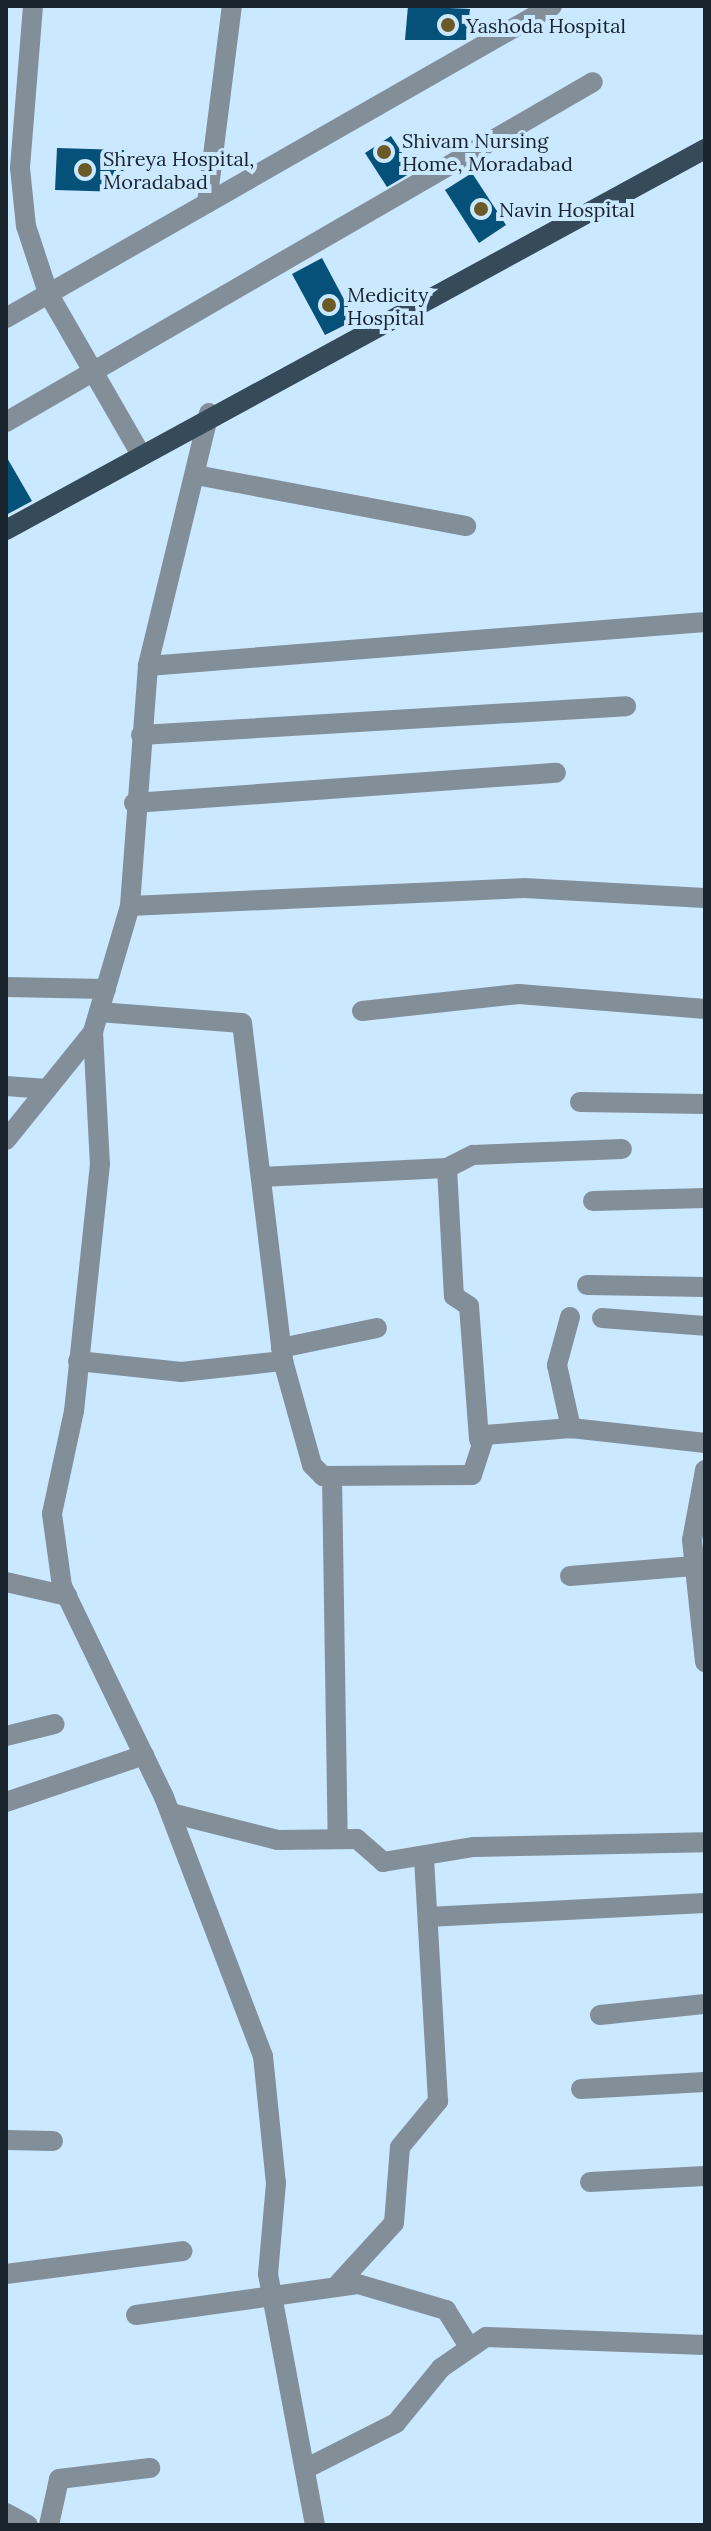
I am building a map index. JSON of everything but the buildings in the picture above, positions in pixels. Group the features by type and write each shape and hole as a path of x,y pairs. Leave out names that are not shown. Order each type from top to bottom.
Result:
{"main road":[{"path":"6,530 209,413 705,149"}],"street":[{"path":"33,6 13,168 23,211 48,293 140,453"},
{"path":"207,203 232,6"},
{"path":"6,318 552,6"},
{"path":"6,422 94,374 593,82"},
{"path":"209,413 148,666 134,803 130,906 96,1022 100,1164 78,1361 52,1514 67,1596 171,1813 263,2056 276,2183 272,2296 315,2525"},
{"path":"196,475 466,526"},
{"path":"148,666 705,622"},
{"path":"141,735 626,706"},
{"path":"134,803 556,773"},
{"path":"130,906 524,888 705,898"},
{"path":"6,987 106,989"},
{"path":"362,1011 519,994 705,1009"},
{"path":"6,1140 96,1022"},
{"path":"96,1022 242,1023 282,1354 312,1465 332,1476 472,1475 478,1471 479,1440 469,1306 454,1296 447,1168"},
{"path":"6,1086 47,1089"},
{"path":"580,1102 705,1104"},
{"path":"261,1177 447,1168 473,1155 622,1149"},
{"path":"593,1201 705,1198"},
{"path":"587,1285 705,1287"},
{"path":"570,1317 557,1365 571,1428"},
{"path":"602,1318 705,1326"},
{"path":"78,1361 181,1372 282,1354 377,1328"},
{"path":"479,1440 571,1428 705,1443"},
{"path":"705,1470 694,1566 705,1662"},
{"path":"332,1476 338,1838"},
{"path":"570,1576 694,1566"},
{"path":"6,1582 67,1596"},
{"path":"6,1736 55,1724"},
{"path":"6,1802 144,1755"},
{"path":"171,1813 278,1840 357,1839 383,1862 586,1840 705,1842"},
{"path":"339,2283 394,2223 400,2147 438,2101 424,1856"},
{"path":"428,1917 705,1903"},
{"path":"600,2015 705,2004"},
{"path":"581,2089 705,2082"},
{"path":"6,2140 53,2141"},
{"path":"590,2182 705,2176"},
{"path":"6,2274 183,2251"},
{"path":"136,2315 272,2296 339,2283 446,2310 467,2343"},
{"path":"305,2469 396,2423 467,2343 514,2333 705,2345"},
{"path":"49,2525 59,2479 150,2468"},
{"path":"6,2513 28,2525"}],"place":[{"name":"Yashoda Hospital","path":"448,25"},
{"name":"Shivam Nursing Home, Moradabad","path":"384,152"},
{"name":"Shreya Hospital, Moradabad","path":"85,170"},
{"name":"Navin Hospital","path":"481,209"},
{"name":"Medicity Hospital","path":"329,305"}]}
